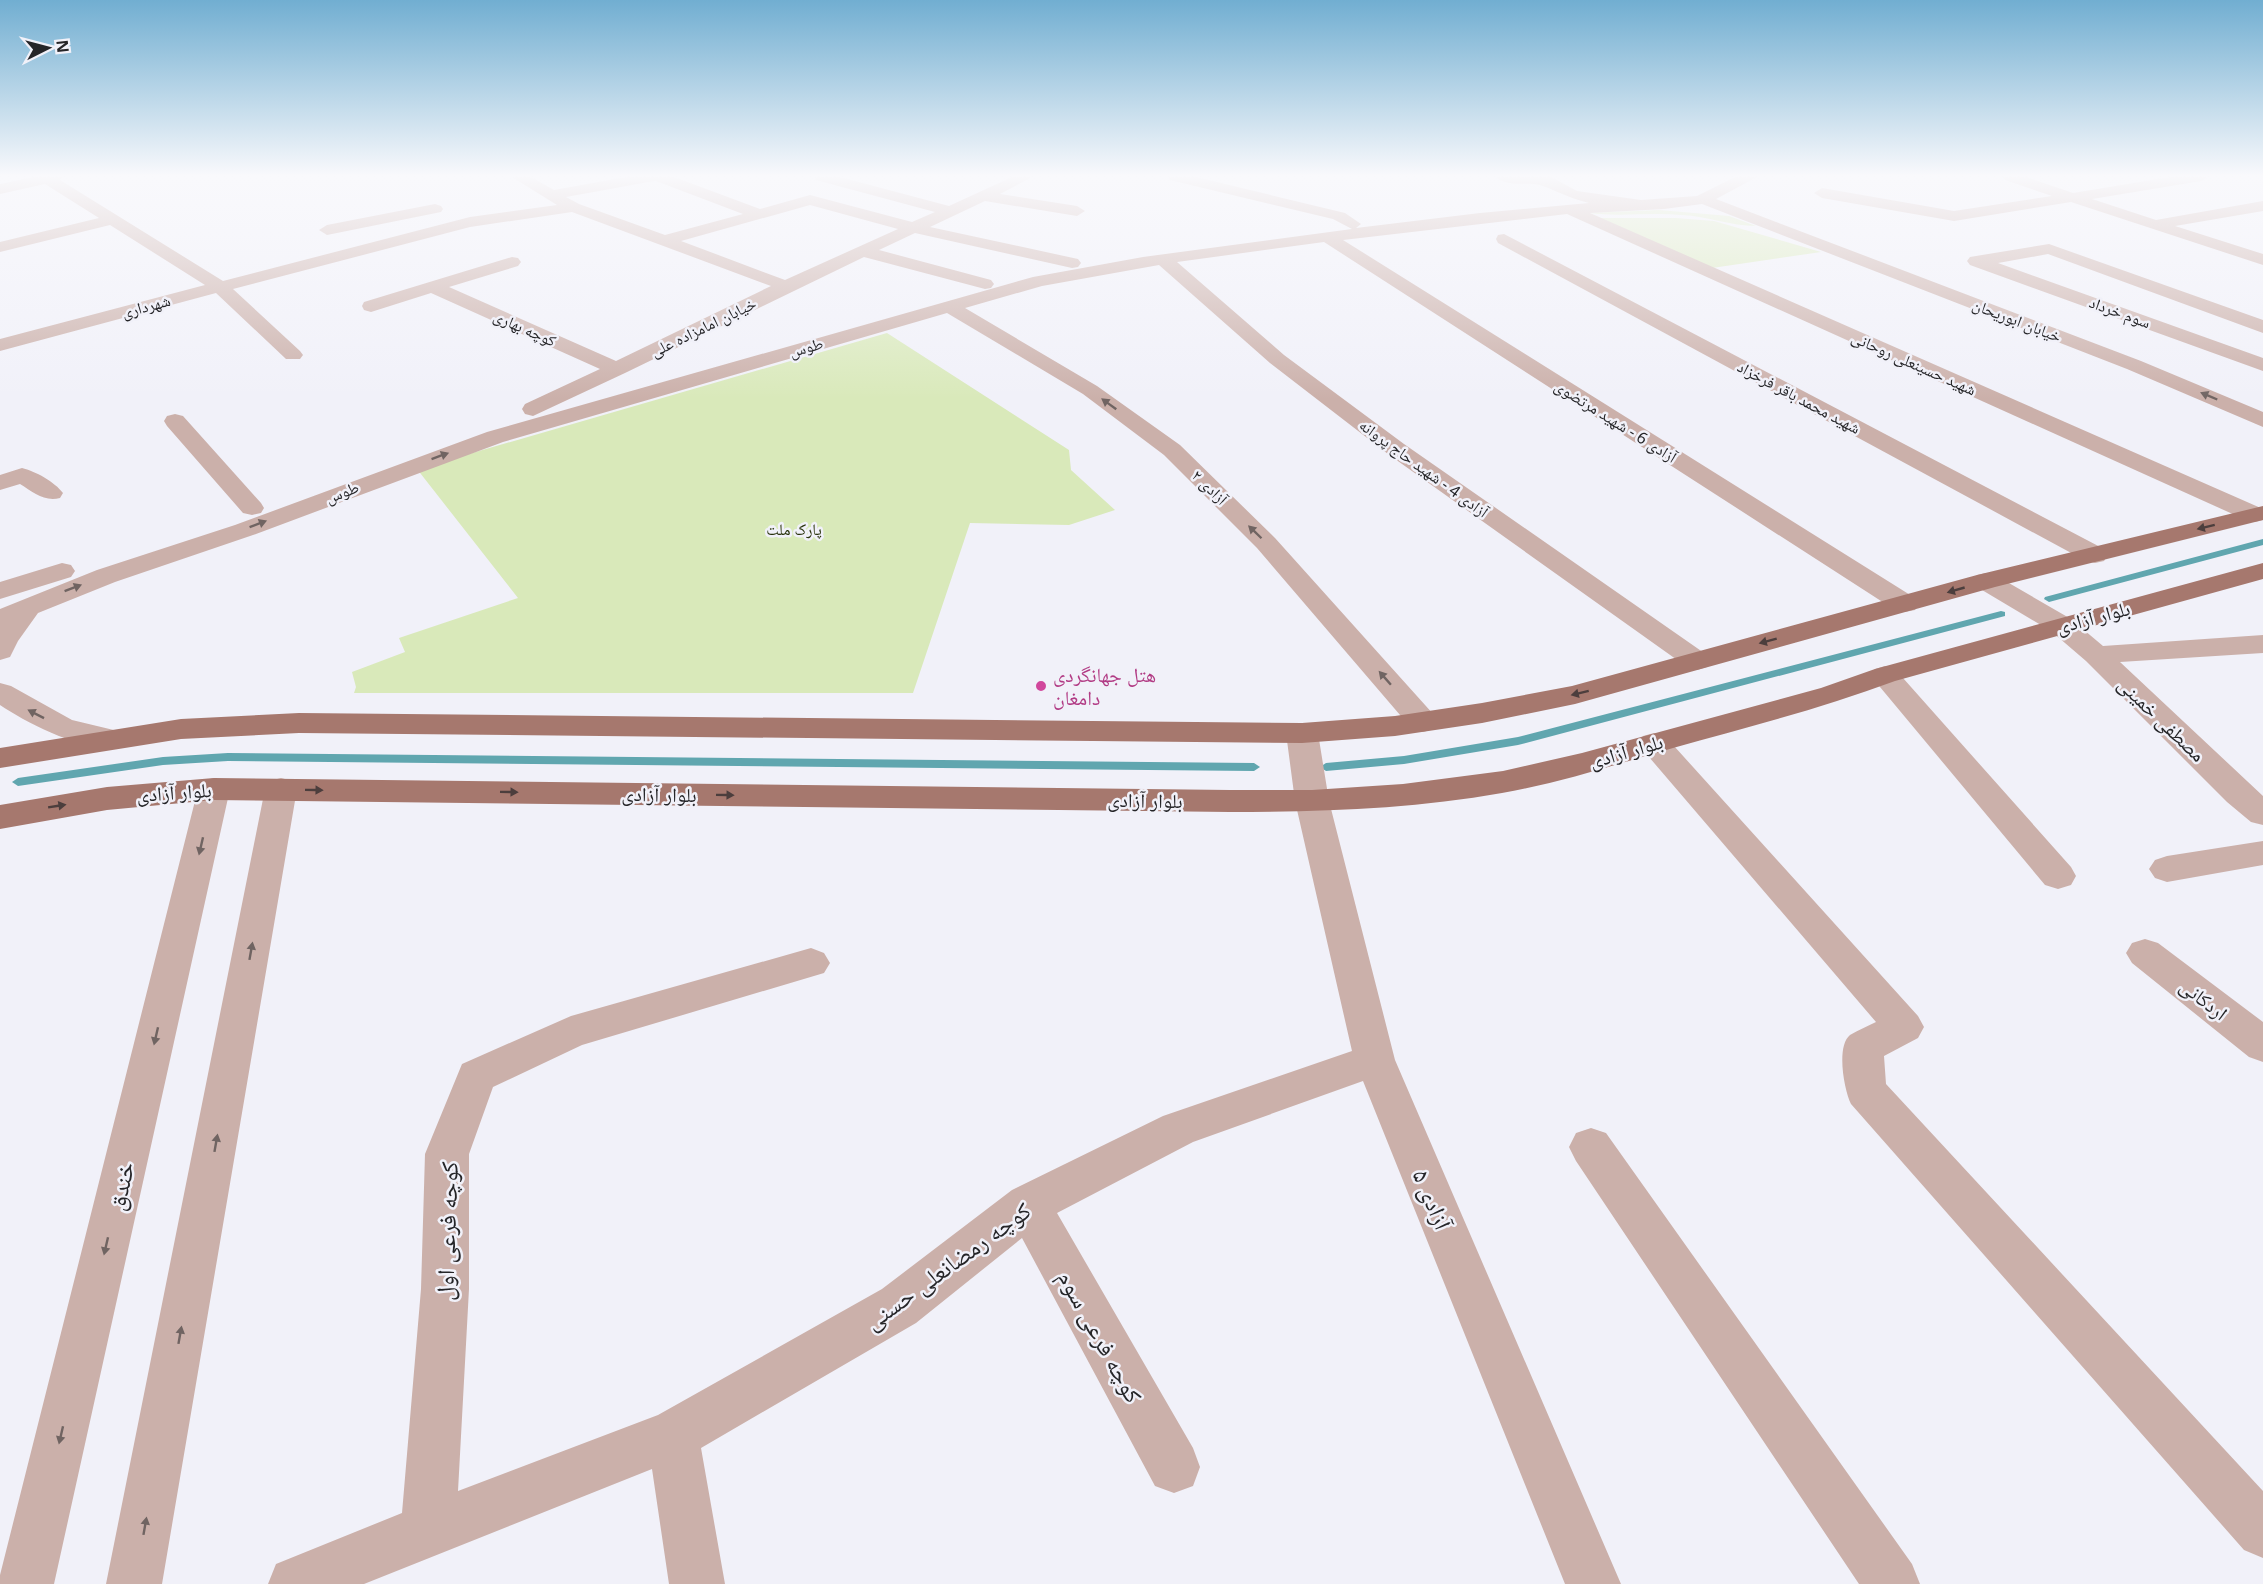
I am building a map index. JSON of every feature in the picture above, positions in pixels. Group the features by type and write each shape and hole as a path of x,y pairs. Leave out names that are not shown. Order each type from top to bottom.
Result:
{"main road":[{"path":"0,758 181,729 299,723 1302,733 1423,722 1575,695 1986,581 2259,514"},
{"name":"بلوار آزادی","path":"0,817 49,807 156,791 214,789 1312,801 1403,795 1503,782 1583,764 2061,625 2263,571"}],"street":[{"path":"163,251 220,287 293,355"},
{"name":"شهرداری","path":"4,340 357,251"},
{"path":"691,251 786,286"},
{"path":"863,251 986,284"},
{"name":"خیابان امامزاده علی","path":"615,376 786,286 863,251"},
{"path":"1017,251 1072,263"},
{"name":"طوس","path":"0,591 252,508 482,425 525,413 615,376 1072,263 1159,251"},
{"name":"طوس","path":"0,619 30,605 495,437 1040,281 1101,268 1223,251"},
{"name":"آزادی 6 - شهید مرتضوی","path":"1349,251 1905,604"},
{"name":"شهید محمد باقر فرخزاد","path":"1526,251 2095,555"},
{"name":"شهید حسینعلی روحانی","path":"1663,251 2259,514"},
{"name":"خیابان ابوریحان","path":"1860,251 2263,420"},
{"name":"سوم خرداد","path":"2037,251 1976,261 2128,314 2263,365"},
{"name":"سوم خرداد","path":"2054,251 2228,314"},
{"path":"2235,251 2263,260"},
{"name":"آزادی 4 - شهید حاج پروانه","path":"1162,259 1277,358 1387,442 1696,661"},
{"path":"371,306 512,262"},
{"name":"کوچه بهاری","path":"433,286 615,376"},
{"name":"آزادی ۲","path":"950,306 1090,390 1172,450 1266,543 1423,722"},
{"path":"2228,314 2263,307"},
{"path":"2228,314 2263,327"},
{"path":"176,421 252,508"},
{"path":"0,483 22,476 51,493"},
{"name":"مصطفی خمینی","path":"1986,581 2061,625 2255,799"},
{"path":"0,651 4,640 30,605"},
{"path":"2096,655 2263,644"},
{"path":"1885,675 2058,876"},
{"path":"0,692 62,727 111,739"},
{"name":"آزادی ۵","path":"1302,733 1312,801 1375,1060 1593,1584"},
{"path":"1654,743 1904,1027 1863,1048 1866,1091 2263,1531"},
{"name":"خندق","path":"26,1584 214,789"},
{"path":"135,1584 281,789"},
{"path":"2167,869 2263,853"},
{"name":"اردکانی","path":"2145,953 2263,1045"},
{"name":"کوچه فرعی اول","path":"428,1530 445,1289 447,1154 477,1076 571,1032 811,963"},
{"name":"کوچه رمضانعلی حسنی","path":"296,1584 428,1530 674,1435 899,1306 1028,1205 1178,1129 1375,1060"},
{"path":"1591,1147 1892,1584"},
{"name":"کوچه فرعی سوم","path":"1028,1205 1174,1467"},
{"path":"674,1435 697,1584"}],"green space":[{"path":"1672,251 1821,252 1712,268"},
{"name":"پارک ملت","path":"887,333 1069,450 1071,470 1115,510 1069,525 970,523 913,693 354,693 356,687 352,672 405,652 399,638 518,598 417,469"}],"waterway":[{"path":"2049,599 2263,542"},
{"path":"1326,767 1404,760 1518,741 2001,614"},
{"path":"18,782 163,761 228,757 1254,767"}],"place":[{"name":"هتل جهانگردى دامغان","path":"1041,686"}]}
